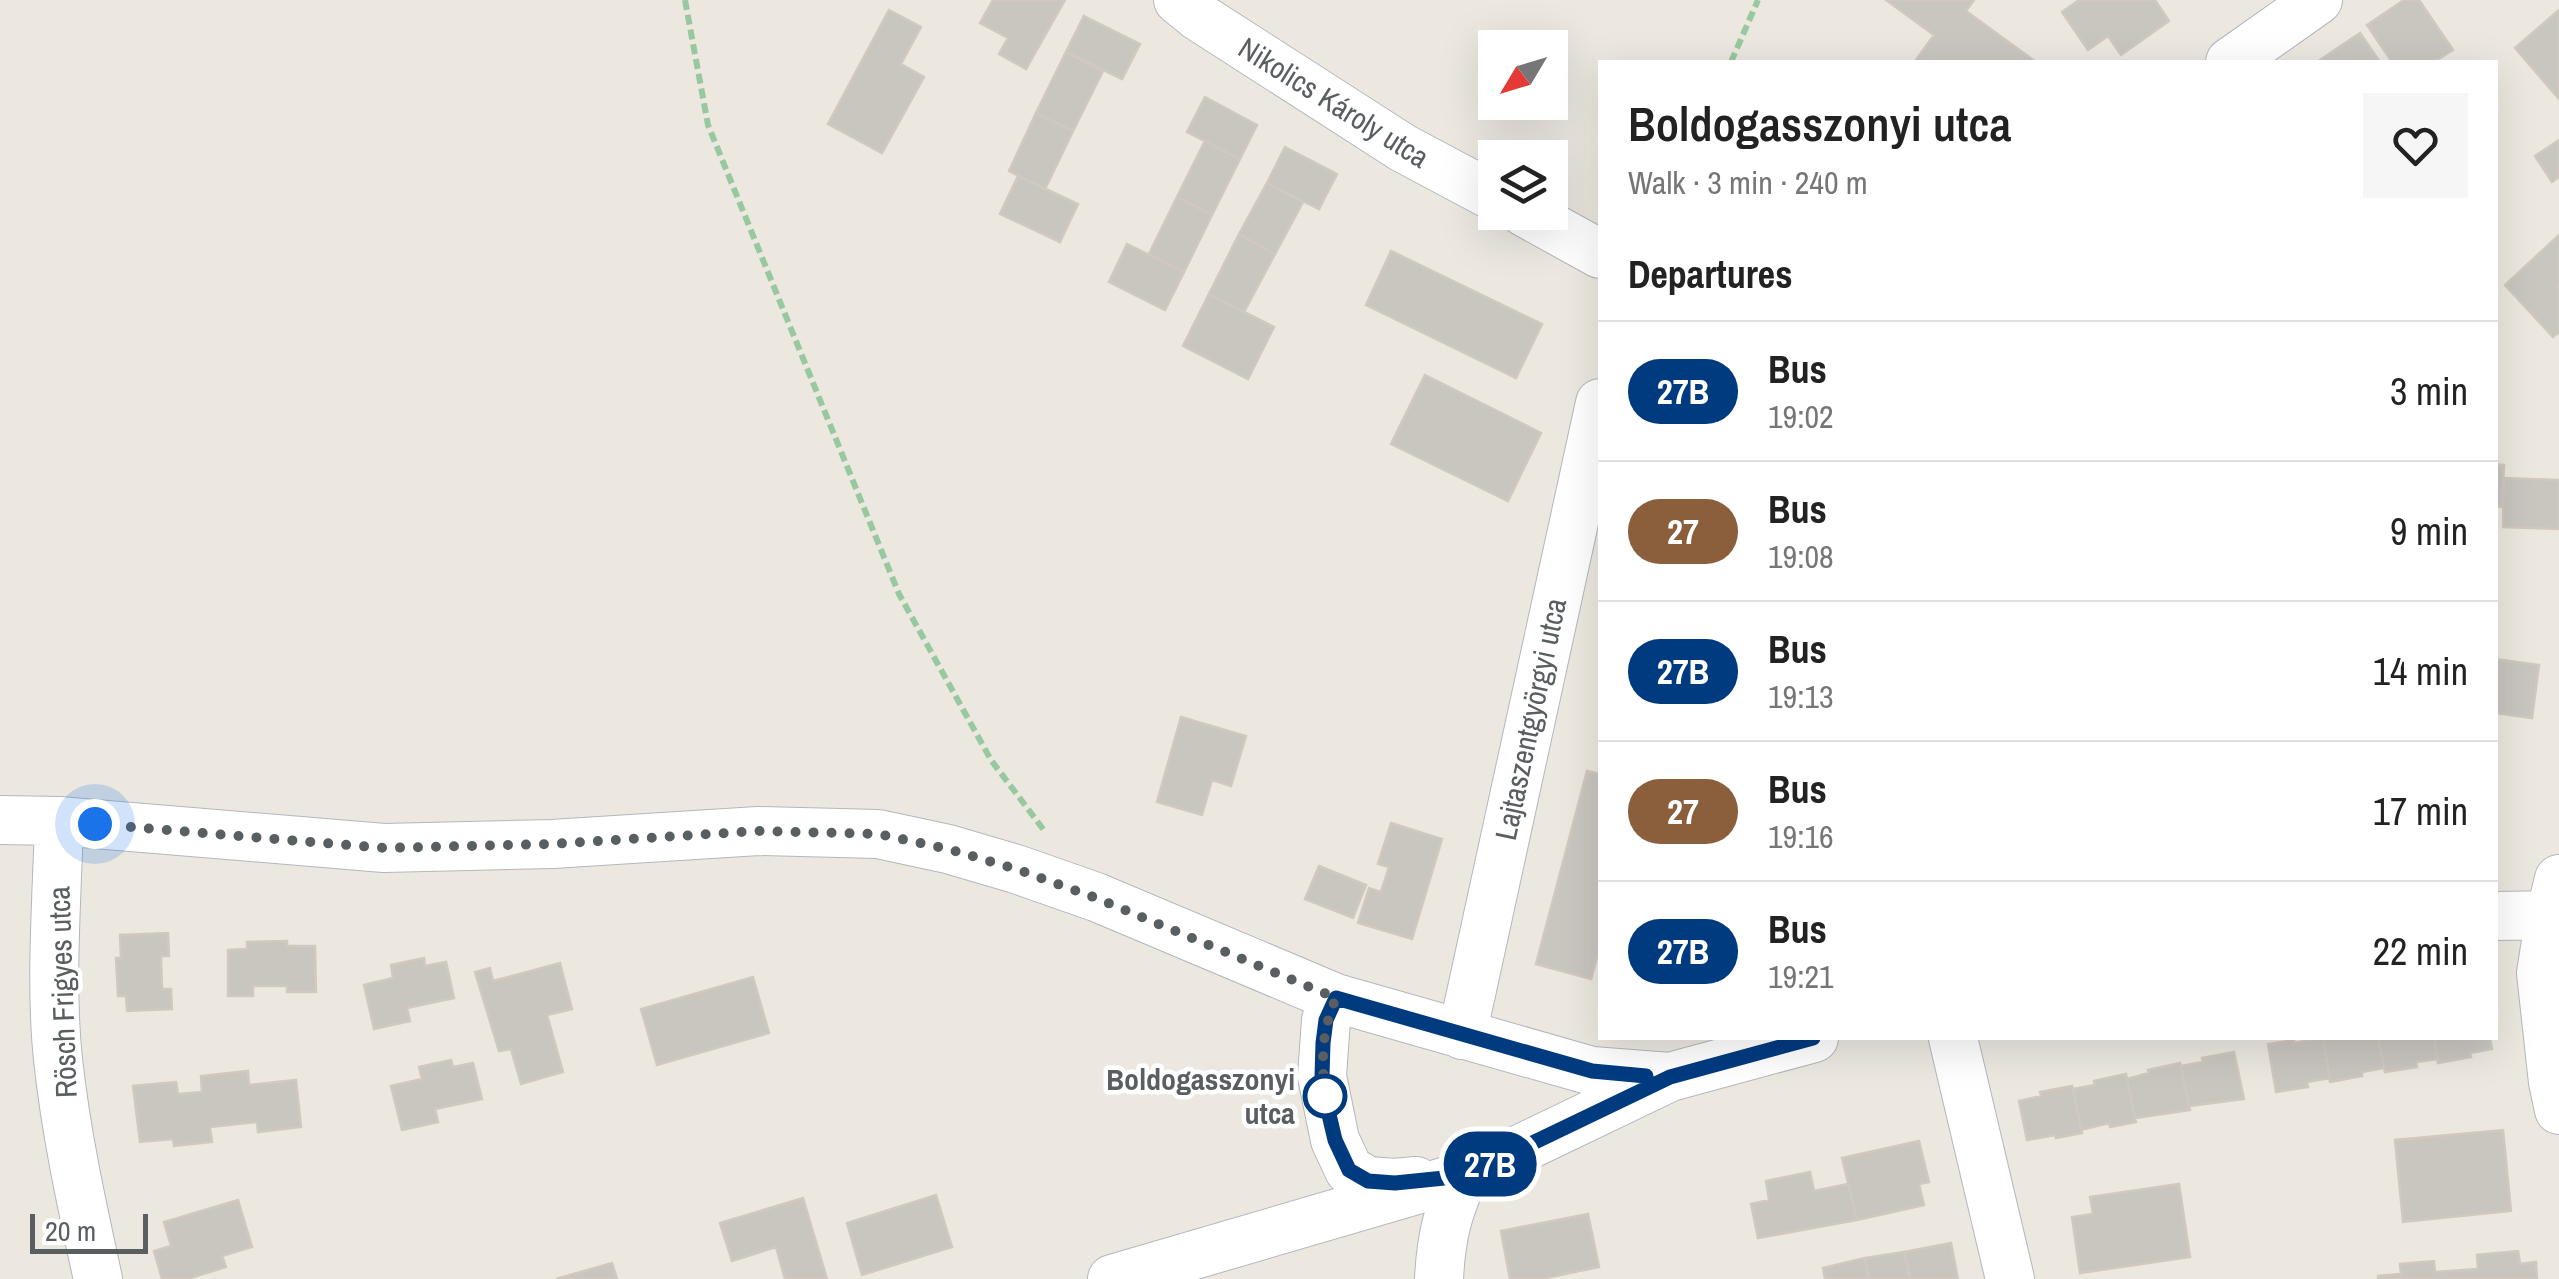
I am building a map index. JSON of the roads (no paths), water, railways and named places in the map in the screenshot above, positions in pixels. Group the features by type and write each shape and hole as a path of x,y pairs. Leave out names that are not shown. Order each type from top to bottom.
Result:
{"street":[{"name":"Nikolics Károly utca","path":"1178,0 1403,148 1478,188"},
{"path":"2233,60 2318,0"},
{"path":"1557,230 1598,253"},
{"name":"Lajtaszentgyörgyi utca","path":"1462,1035 1598,412"},
{"path":"0,820 59,821 384,848 552,844 758,831 878,834 948,849 1032,874 1336,998 1592,1071 1670,1077"},
{"name":"Rösch Frigyes utca","path":"59,821 55,957 58,1057 76,1178 98,1279"},
{"path":"2498,915 2556,903 2541,973 2559,1110"},
{"path":"1336,998 1326,1020 1322,1076 1335,1140 1349,1170 1368,1181 1395,1183 1464,1176"},
{"path":"1112,1279 1464,1176 1670,1077 1807,1040"},
{"path":"1953,1040 2010,1279"},
{"path":"1439,1279 1448,1210 1464,1176"}],"place":[{"name":"Boldogasszonyi utca","path":"1325,1096"}]}
